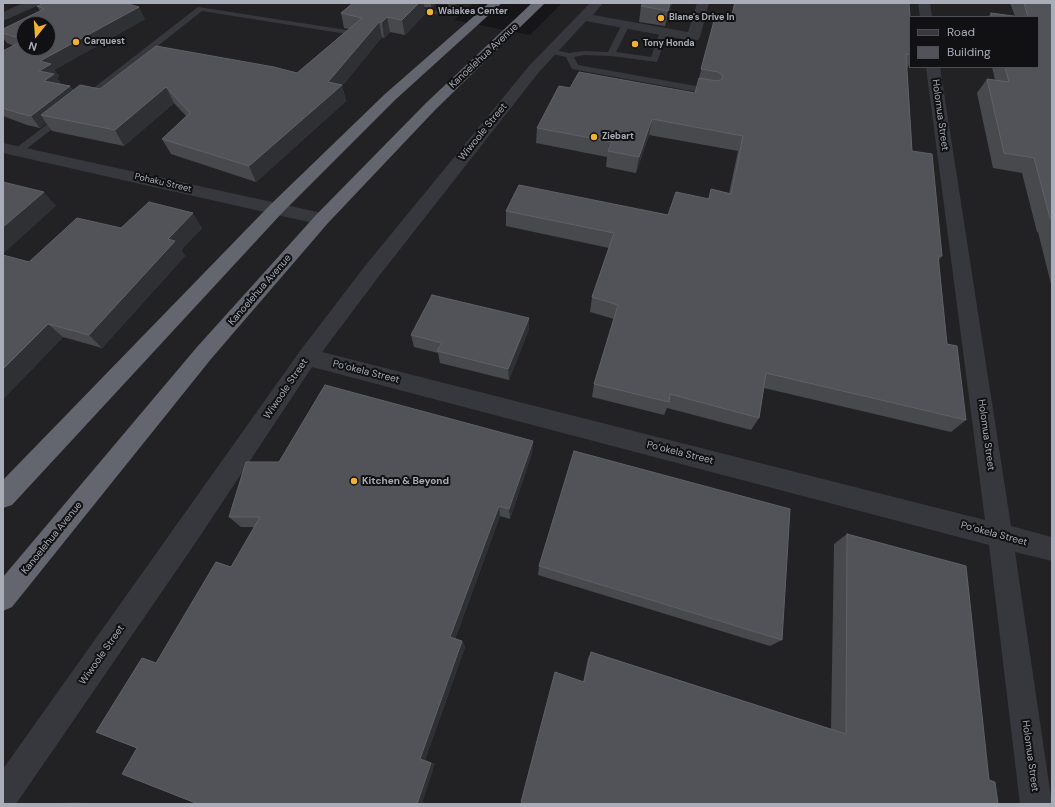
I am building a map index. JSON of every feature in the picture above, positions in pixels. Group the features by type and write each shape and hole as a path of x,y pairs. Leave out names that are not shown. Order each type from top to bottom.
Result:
{"highway":[{"path":"3,497 276,209 390,98 496,3"},
{"name":"Kanoelehua Avenue","path":"3,598 204,353 322,219 431,106 539,3"}],"street":[{"path":"3,17 33,3"},
{"path":"590,10 625,26 693,37 703,3"},
{"path":"924,3 926,16"},
{"name":"Wiwoole Street","path":"3,796 183,540 307,357 437,188 534,69 560,53 590,10"},
{"name":"Holomua Street","path":"933,68 1000,535 1036,804"},
{"name":"Pohaku Street","path":"10,150 322,219"},
{"name":"Po‘okela Street","path":"307,357 1052,549"}],"lane":[{"path":"397,7 443,13 454,3"},
{"path":"79,104 200,9 353,33"},
{"path":"611,54 625,26"},
{"path":"560,53 611,54 654,60 664,32"},
{"path":"560,53 575,68 713,92"},
{"path":"10,150 66,113"}],"shaded area":[{"path":"3,3 474,3 454,20 530,35 562,3 1052,3 1052,804 3,804"}],"building":[{"path":"44,3 125,3 139,7 56,52 56,16 30,16 44,9 37,6"},
{"path":"353,3 419,3 402,20 387,17 382,22 379,22 328,82 342,85 249,166 162,139 190,113 166,87 115,130 41,115 80,85 100,89 156,46 274,67 297,73 362,18 341,13"},
{"path":"643,3 670,3 668,11 641,6"},
{"path":"735,3 909,3 909,55 906,54 912,151 932,154 942,256 938,256 947,344 957,346 966,420 766,373 759,418 670,394 669,402 594,384 618,305 592,297 614,233 506,211 519,185 668,215 676,192 709,199 711,189 731,194 743,136 652,119 639,157 608,151 612,142 537,128 559,86 570,88 579,72 695,93 699,78 717,81 721,80 723,76 718,72 701,69 715,17 731,19"},
{"path":"1024,3 1052,3 1052,220 1050,218 1034,158 1004,153 987,79 1009,82 1005,68 1039,68 1039,16 1028,16"},
{"path":"991,13 1013,16 992,16"},
{"path":"16,23 16,37 3,33 3,29"},
{"path":"16,44 16,56 49,56 40,61 51,64 39,71 54,74 44,81 70,86 31,116 3,108 3,51"},
{"path":"3,182 44,192 3,227"},
{"path":"149,202 193,213 168,239 175,241 89,335 48,324 3,369 3,255 29,262 77,218 121,228"},
{"path":"432,295 529,318 508,369 437,351 442,343 411,335"},
{"path":"325,385 533,441 509,509 499,506 450,637 462,641 420,759 431,763 417,804 198,804 122,774 137,748 96,732 142,658 156,663 216,562 231,567 260,517 229,517 246,462 279,462"},
{"path":"574,451 790,509 782,640 539,566"},
{"path":"847,534 966,566 989,780 995,782 998,804 526,804 521,802 555,672 584,682 591,652 846,734"}],"place":[{"name":"Waiakea Center","path":"430,12"},
{"name":"Blane's Drive In","path":"661,18"},
{"name":"Carquest","path":"76,42"},
{"name":"Tony Honda","path":"635,44"},
{"name":"Ziebart","path":"594,137"},
{"name":"Kitchen & Beyond","path":"354,481"}]}
